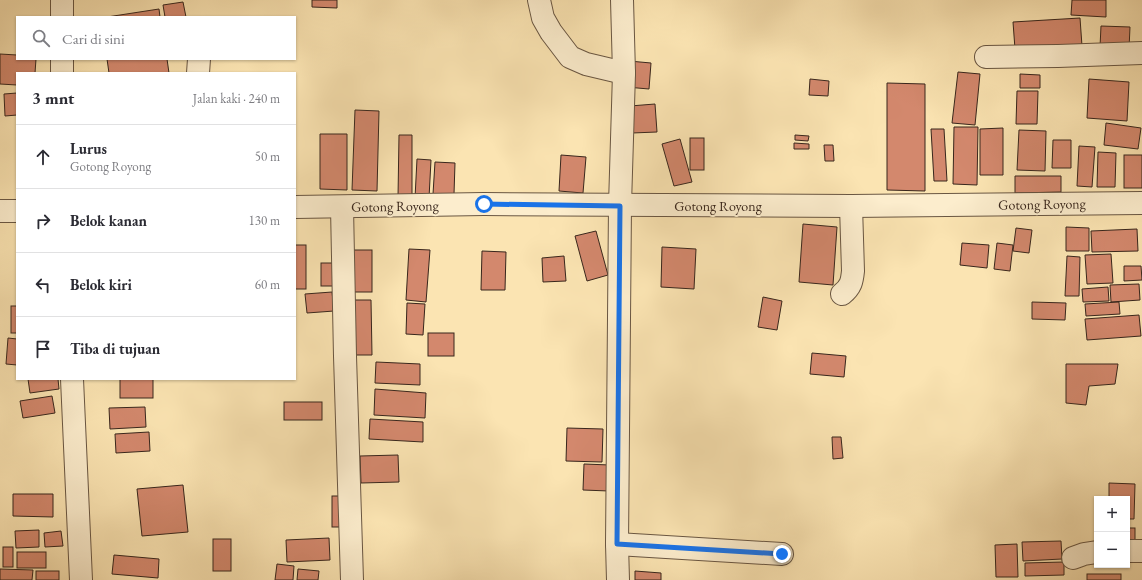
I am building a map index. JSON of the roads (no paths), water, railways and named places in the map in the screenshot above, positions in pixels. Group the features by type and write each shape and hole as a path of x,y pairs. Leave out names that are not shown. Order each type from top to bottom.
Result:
{"street":[{"path":"62,0 62,16"},
{"path":"539,0 543,18 551,32 570,57 586,64 624,73"},
{"path":"618,580 620,206 624,73 622,0"},
{"path":"986,57 1142,53"},
{"path":"62,60 62,72"},
{"path":"198,72 199,60"},
{"name":"Gotong Royong","path":"296,208 484,204 620,206 851,206 1142,204"},
{"path":"842,294 850,286 853,275 851,206"},
{"path":"342,207 352,580"},
{"path":"0,212 16,211"},
{"path":"72,380 81,580"},
{"path":"617,544 782,554"},
{"path":"1130,551 1142,551"},
{"path":"1073,558 1094,552"}]}
